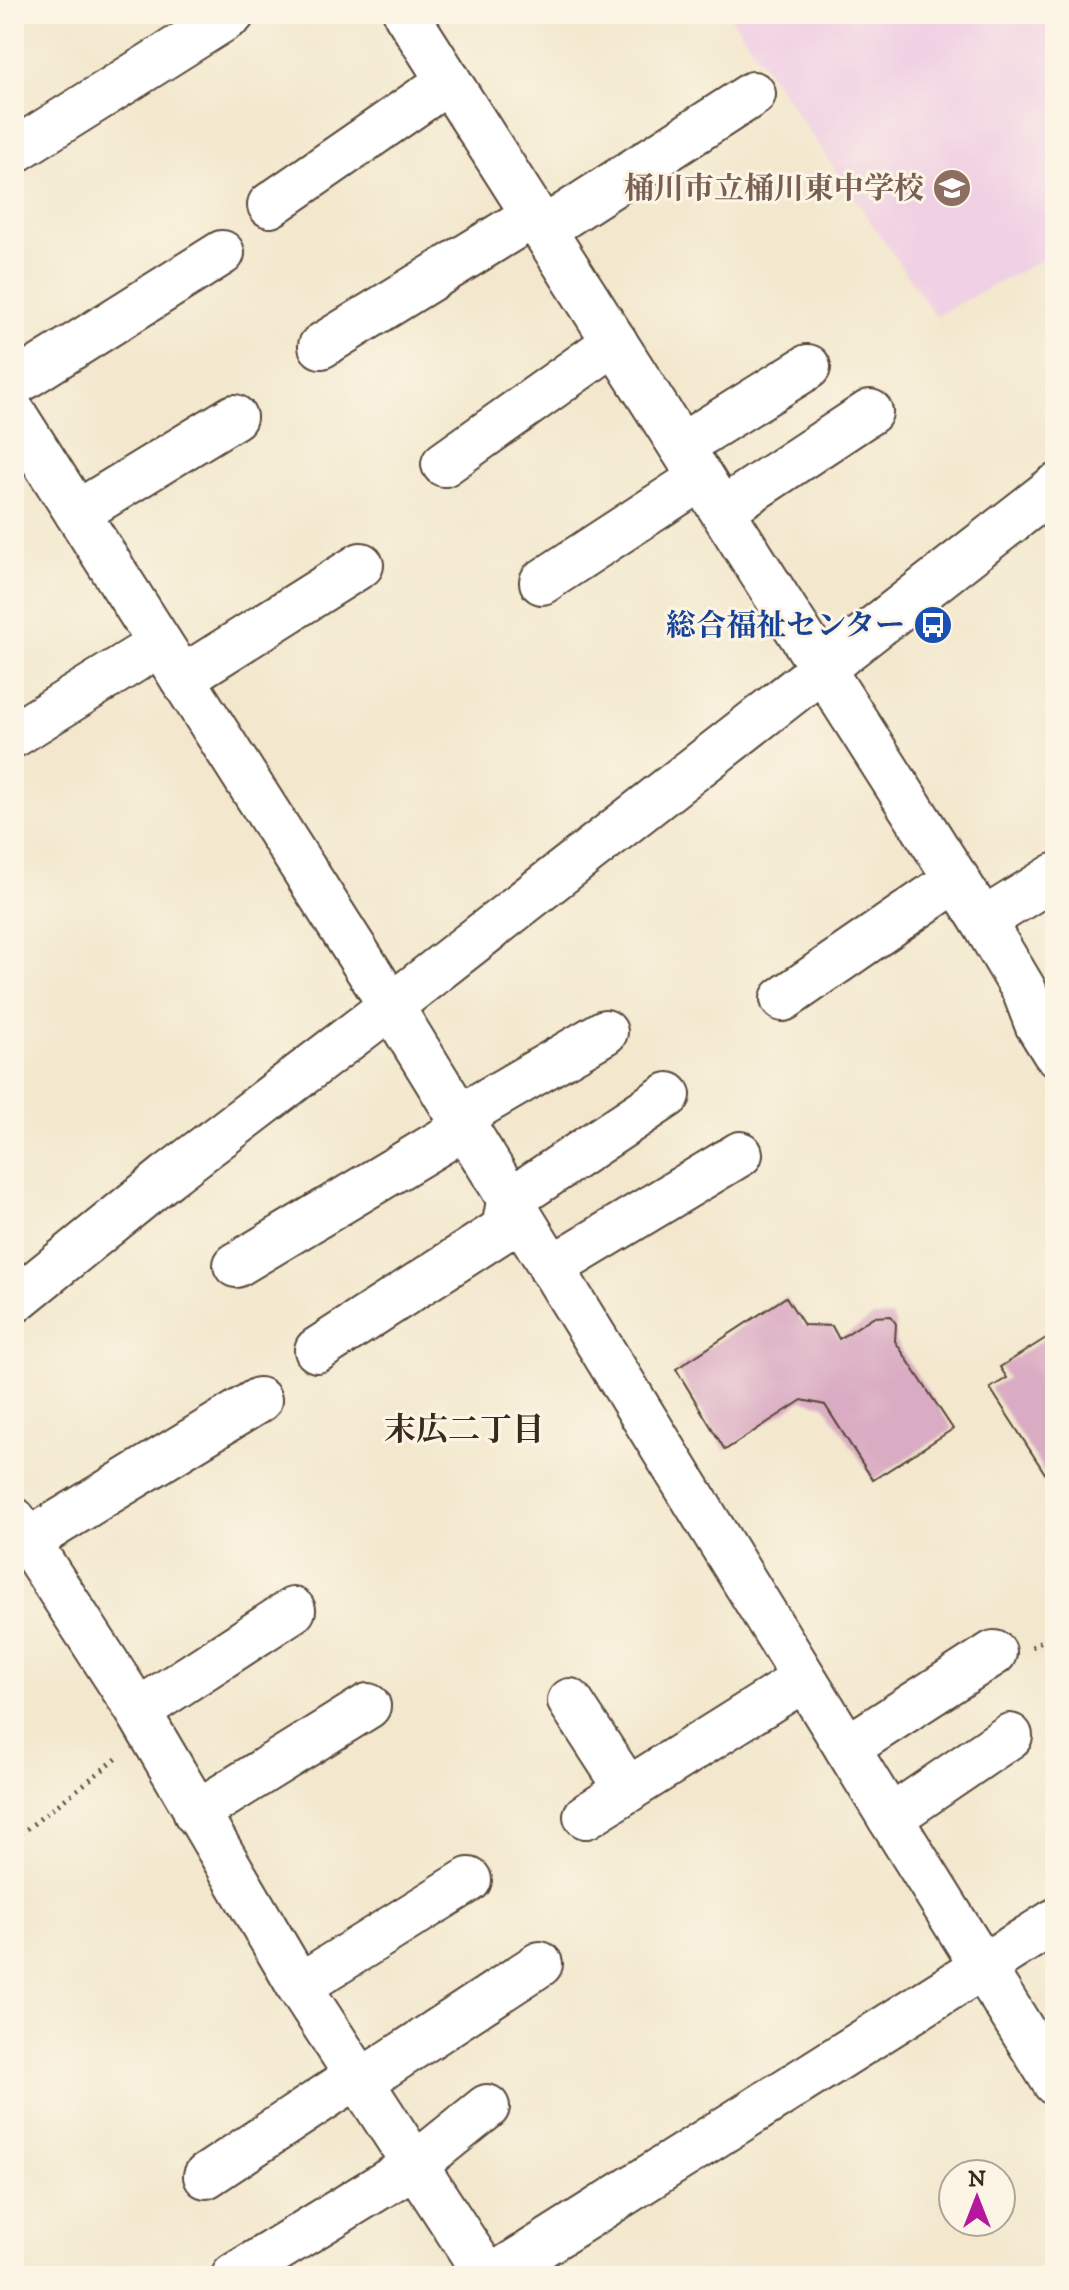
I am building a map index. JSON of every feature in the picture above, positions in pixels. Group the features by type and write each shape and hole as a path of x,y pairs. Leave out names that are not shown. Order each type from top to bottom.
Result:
{"street":[{"path":"14,151 232,14"},
{"path":"406,14 957,879 1024,990 1037,1024 1055,1053"},
{"path":"270,205 449,81"},
{"path":"321,346 539,222 753,94"},
{"path":"14,384 222,253"},
{"path":"444,464 615,342"},
{"path":"702,478 808,367"},
{"path":"542,582 702,478 870,412"},
{"path":"14,414 29,471 77,513 391,1006 1055,2083"},
{"path":"77,513 234,417"},
{"path":"14,1301 168,1176 391,1006 1055,487"},
{"path":"14,735 171,661 361,565"},
{"path":"983,921 1055,876"},
{"path":"783,999 957,879"},
{"path":"236,1265 605,1032"},
{"path":"317,1350 504,1229 509,1201 668,1095"},
{"path":"551,1268 740,1154"},
{"path":"259,1400 21,1530 144,1722 299,1986 487,2276"},
{"path":"144,1722 293,1610"},
{"path":"847,1748 994,1653"},
{"path":"586,1816 804,1679"},
{"path":"570,1701 628,1790"},
{"path":"196,1813 368,1706"},
{"path":"890,1818 1010,1736"},
{"path":"299,1986 469,1880"},
{"path":"493,2276 1055,1921"},
{"path":"206,2176 357,2076 377,2071 540,1964"},
{"path":"234,2276 415,2165 487,2107"}],"path":[{"path":"14,1839 144,1722"}],"shaded area":[{"name":"桶川市立桶川東中学校","path":"729,14 1055,14 1055,275 1044,259 935,316"}],"building":[{"path":"786,1297 804,1325 832,1326 839,1339 873,1317 891,1316 896,1324 895,1341 953,1429 873,1480 825,1405 802,1400 725,1450 676,1369"},
{"path":"1046,1338 1055,1352 1055,1489 990,1388 1007,1378 1000,1367"}],"place":[{"name":"桶川市立桶川東中学校","path":"952,188"},
{"name":"総合福祉センター","path":"933,625"}],"district":[{"name":"末広二丁目","path":"464,1429"}]}
